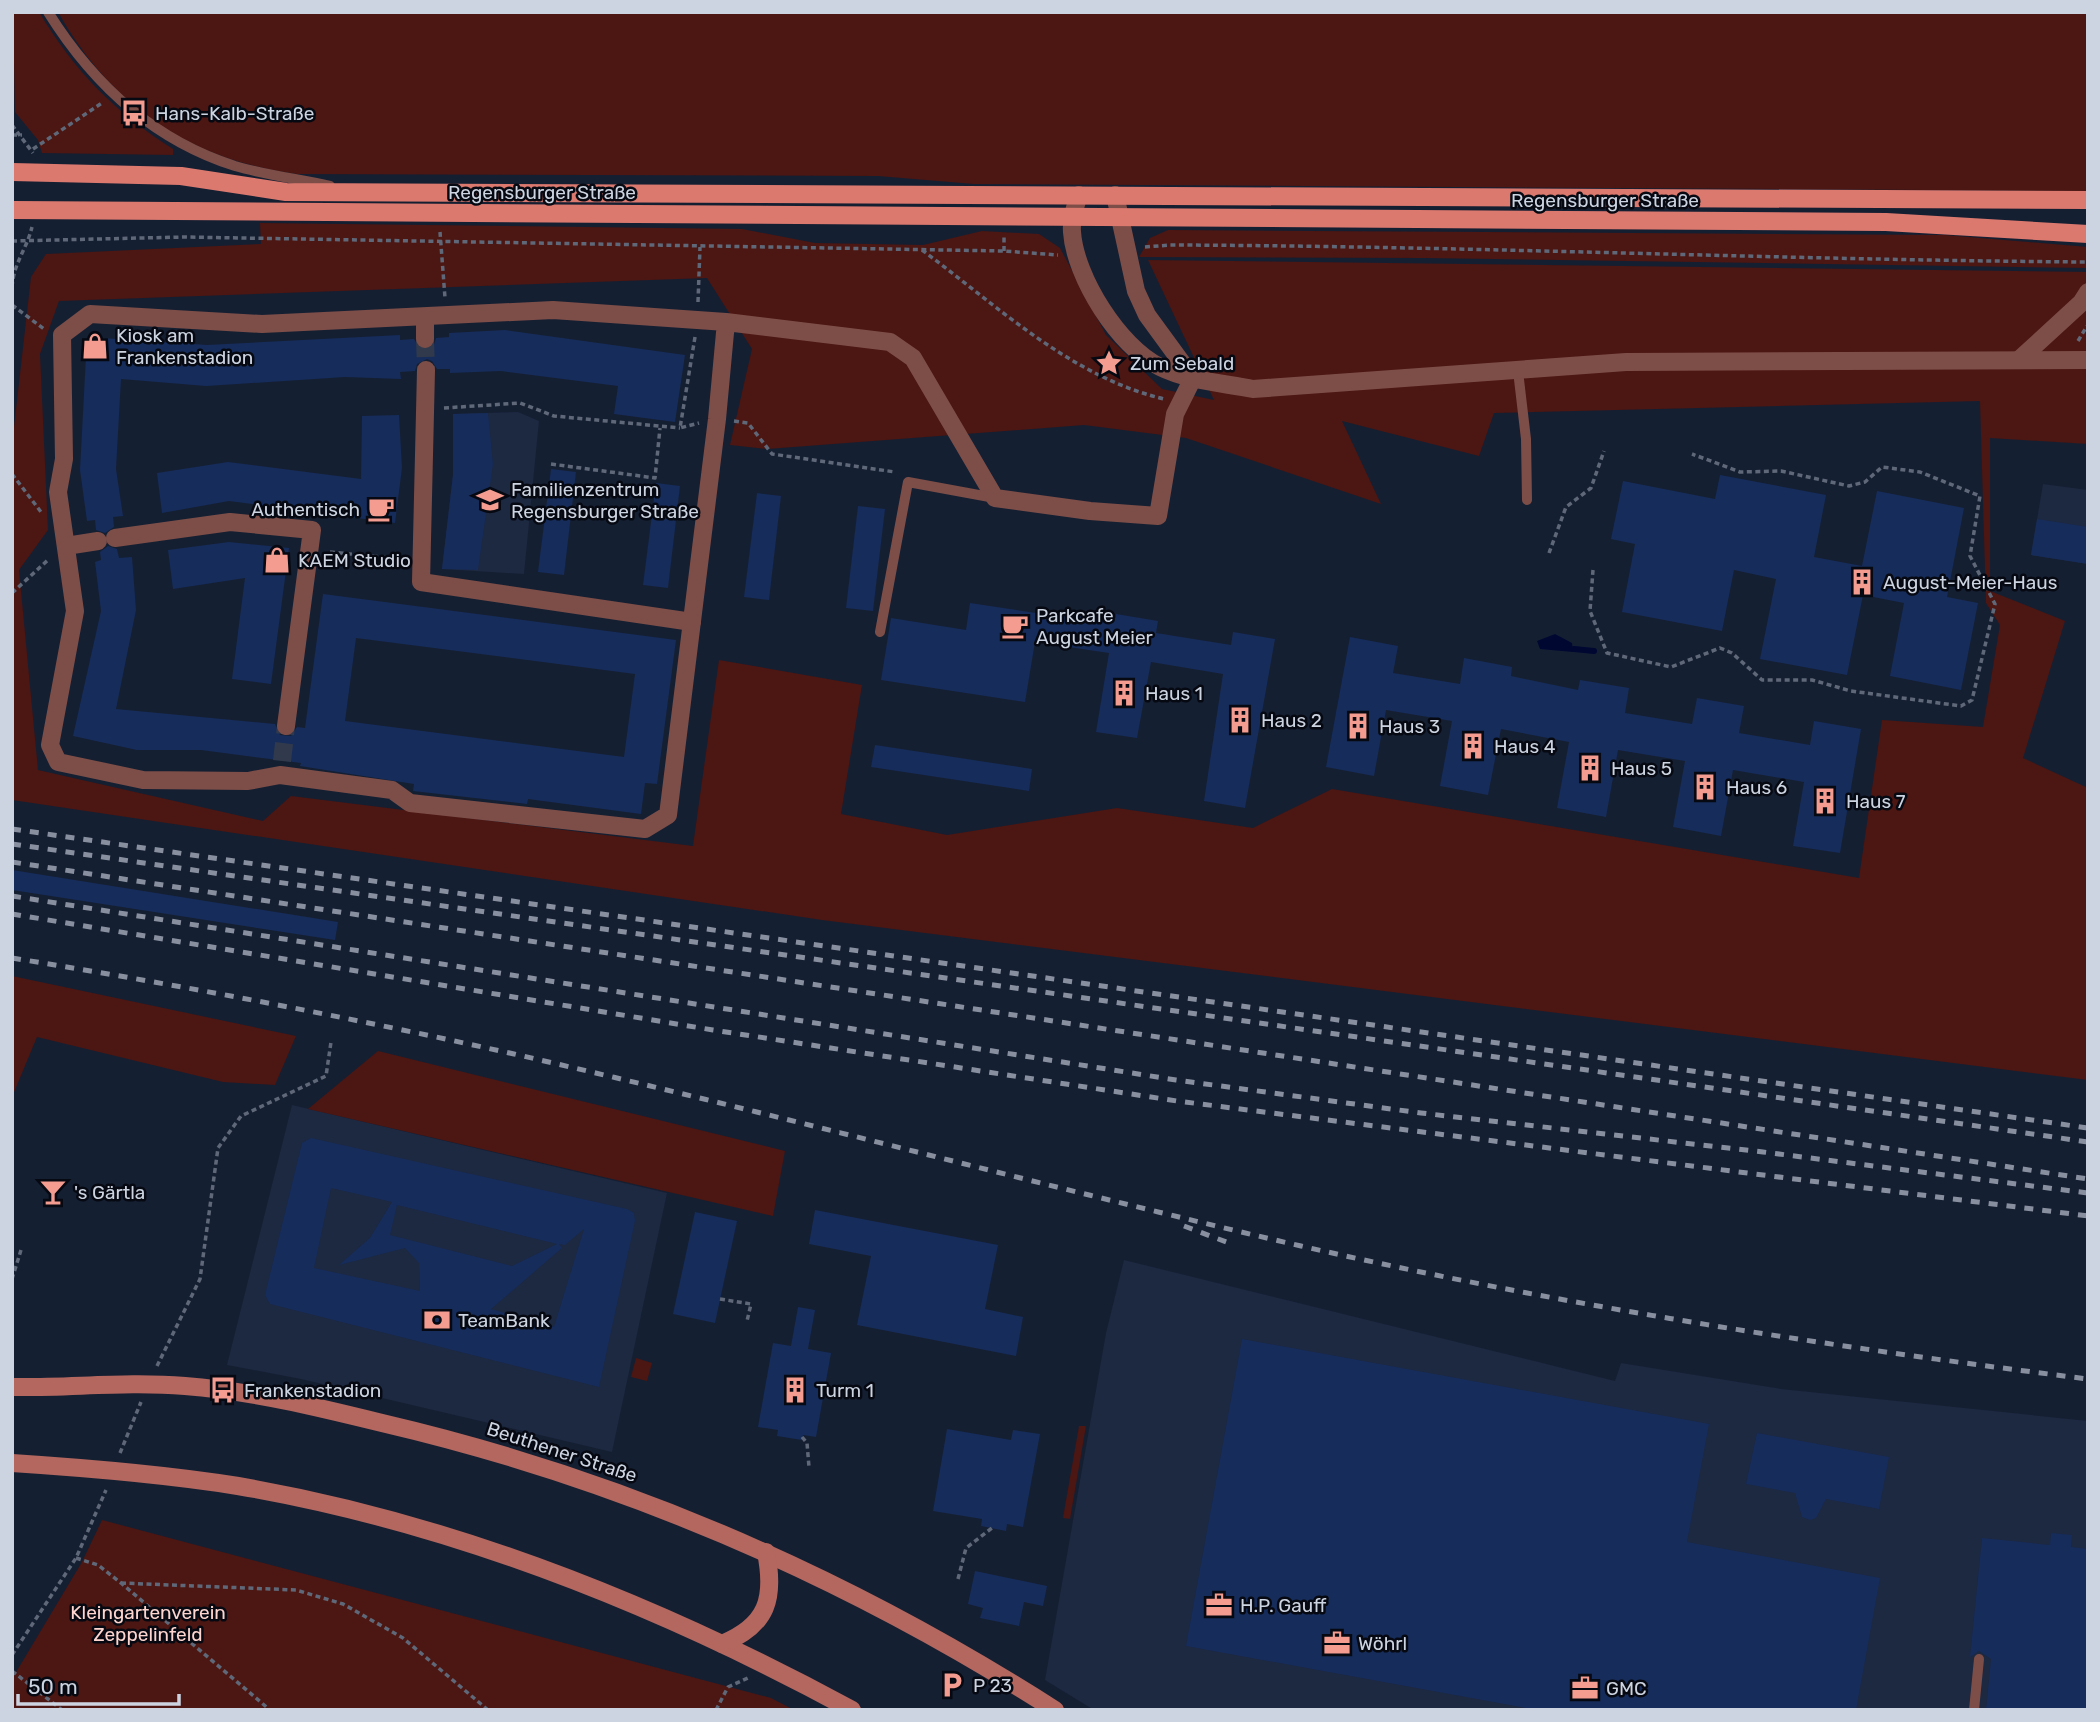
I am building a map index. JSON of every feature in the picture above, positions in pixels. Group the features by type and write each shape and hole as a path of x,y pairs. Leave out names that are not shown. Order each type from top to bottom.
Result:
{"main road":[{"path":"12,172 138,173 213,180 286,192 2088,200"},
{"name":"Regensburger Straße","path":"12,210 1886,222 2088,234"},
{"name":"Beuthener Straße","path":"12,1387 148,1385 223,1390 274,1399 468,1444 599,1485 766,1552 931,1635 1055,1710"},
{"path":"12,1462 113,1470 277,1494 444,1536 587,1583 657,1612 852,1710"},
{"path":"722,1644 741,1636 763,1613 770,1592 766,1552"}],"street":[{"path":"1079,195 1072,217 1077,256 1107,320 1128,343 1159,367 1193,378 1254,389 1626,362 2088,360"},
{"path":"1115,195 1131,275 1147,315 1193,378"},
{"path":"2020,359 2081,303 2088,292"},
{"path":"726,322 717,419 668,815 645,829 410,803 392,790 281,768 248,781 143,780 58,762 50,745 75,611 58,492 64,459 62,335 90,313 262,324 553,310 698,318 890,342 913,358 995,498 1090,511 1158,516 1179,402 1193,378"},
{"path":"425,318 425,339"},
{"path":"425,370 421,582 692,622"},
{"path":"66,546 230,522 312,530 286,726"}],"lane":[{"path":"48,12 79,58 112,94 155,128 224,162 364,193"},
{"path":"1518,371 1526,439 1527,500"},
{"path":"880,632 908,482 995,498"},
{"path":"1974,1710 1979,1659"}],"path":[{"path":"33,149 112,94"},
{"path":"12,135 22,135"},
{"path":"440,213 444,316"},
{"path":"12,241 29,242 13,267 12,287"},
{"path":"680,428 698,318 700,246"},
{"path":"922,250 1063,356 1148,395 1179,402"},
{"path":"12,305 41,329 62,335"},
{"path":"2077,342 2088,325"},
{"path":"425,410 520,403 554,416 660,427 680,428 717,419 748,423 772,454 895,472 908,482"},
{"path":"551,464 655,478 660,427"},
{"path":"1549,553 1566,507 1591,488 1604,451"},
{"path":"1594,570 1590,611 1606,653 1671,667 1720,648 1732,653 1762,680 1812,680 1851,691 1961,706 1972,700 1994,604 1970,556 1980,496 1920,472 1882,467 1865,482 1849,486 1781,471 1740,472 1692,454"},
{"path":"311,550 421,561"},
{"path":"12,593 38,567"},
{"path":"113,1470 148,1385 200,1279 218,1148 241,1116 326,1076 331,1042"},
{"path":"12,1279 21,1250"},
{"path":"720,1299 751,1304 747,1321"},
{"path":"802,1437 807,1443 809,1467"},
{"path":"12,1655 76,1558 98,1511"},
{"path":"958,1579 965,1548 992,1528"},
{"path":"76,1558 98,1565 121,1583 270,1710"},
{"path":"121,1583 296,1590 343,1604 404,1638 488,1710"},
{"path":"12,1671 62,1710"},
{"path":"716,1710 728,1687"}],"shaded area":[{"name":"Familienzentrum Regensburger Straße","path":"518,412 539,421 524,574 442,569 453,475 453,414"},
{"path":"2043,484 2088,490 2088,564 2031,555"},
{"path":"1555,634 1572,643 1573,652 1540,649 1537,641"},
{"path":"292,1105 667,1193 612,1452 301,1379 227,1365"},
{"path":"1124,1260 1615,1381 1621,1363 1781,1389 2088,1421 2088,1710 1094,1710 1045,1680 1106,1333"}],"green space":[{"path":"13,12 39,12 82,72 115,105 173,149 173,155 42,153 38,140 15,112"},
{"path":"58,12 2088,12 2088,191 974,184 878,176 297,174 258,167 222,156 157,123 129,101 103,75"},
{"path":"260,223 742,229 815,243 923,245 982,231 1039,234 1060,248 1106,335 1162,389 1214,400 1148,260 2088,272 2088,444 1990,438 1990,591 2065,621 2023,758 2088,788 2088,1080 822,920 12,800 12,445 31,277 46,254 261,244","holes":["707,278 752,349 730,445 767,449 1084,425 1186,438 1381,504 1342,421 1479,456 1494,413 1980,401 1986,603 2000,625 1983,727 1882,720 1859,878 1332,789 1253,828 1117,808 947,835 841,814 862,685 719,660 693,846 291,796 263,821 38,770 19,570 48,530 40,354 59,301"]},
{"path":"1168,230 1944,235 2088,247 2088,268 1425,258 1139,257 1150,238"},
{"path":"12,976 296,1036 275,1085 223,1082 37,1037 12,1097"},
{"path":"378,1051 785,1151 773,1216 308,1109"},
{"path":"636,1358 652,1363 647,1381 631,1377"},
{"path":"1079,1426 1086,1426 1070,1519 1063,1518"},
{"name":"Kleingartenverein Zeppelinfeld","path":"102,1520 771,1698 794,1710 12,1710 12,1679 82,1562"}],"building":[{"path":"505,330 685,355 675,422 614,414 618,386 501,371 450,373 450,369 437,369 432,361 427,359 417,364 415,371 400,372 401,379 345,377 206,386 121,379 116,469 123,516 113,517 114,527 105,533 96,530 95,520 87,521 80,470 87,337 207,345 400,335 400,340 414,339 419,348 426,350 434,345 436,338 449,337 449,333"},
{"path":"488,413 493,464 478,570 442,569 453,475 453,414"},
{"path":"399,415 402,468 395,523 229,501 162,513 157,473 228,462 361,479 362,416"},
{"path":"551,469 576,472 564,575 538,572"},
{"name":"August-Meier-Haus","path":"1720,475 1826,495 1814,557 1862,566 1877,491 1964,508 1947,597 1978,603 1961,690 1890,676 1904,603 1863,595 1847,675 1760,659 1776,579 1734,570 1722,631 1622,612 1635,544 1611,539 1623,481 1715,499"},
{"path":"656,483 680,486 668,588 643,585"},
{"path":"757,493 781,496 769,600 744,597"},
{"path":"858,506 885,509 873,611 846,608"},
{"path":"2037,519 2088,527 2088,564 2031,555"},
{"path":"229,542 289,548 271,684 232,679 245,578 173,589 168,550"},
{"path":"108,546 117,549 119,558 132,557 136,610 116,709 275,724 280,735 291,736 297,727 305,728 323,594 676,640 657,784 645,783 641,814 528,799 527,804 413,791 414,784 300,766 301,763 201,750 137,750 73,736 101,611 95,562 101,560 100,552","holes":["356,638 635,674 624,757 345,721"]},
{"path":"970,603 1062,617 1063,610 1115,618 1116,614 1158,621 1156,633 1231,645 1233,632 1275,639 1245,808 1204,801 1223,674 1151,662 1137,738 1096,732 1109,653 1035,642 1025,702 881,680 891,618 966,630"},
{"path":"1350,637 1398,646 1393,673 1460,684 1464,658 1512,667 1511,676 1578,690 1580,680 1629,688 1625,713 1692,724 1697,698 1744,706 1739,733 1810,745 1814,721 1861,729 1840,853 1793,846 1804,782 1733,770 1721,836 1673,827 1685,761 1618,750 1606,817 1557,808 1569,742 1501,729 1488,795 1440,786 1452,721 1386,710 1374,776 1326,767"},
{"path":"875,745 1032,769 1029,791 871,767"},
{"path":"12,870 338,922 335,940 12,890"},
{"path":"311,1138 627,1209 634,1213 635,1221 599,1387 270,1304 265,1295 302,1143","holes":["331,1188 392,1202 370,1238 339,1265 405,1248 419,1263 420,1291 314,1268","397,1205 557,1244 512,1266 390,1235","584,1229 554,1327 491,1309 562,1248 559,1244 565,1245"]},
{"path":"815,1210 998,1245 985,1309 1023,1317 1016,1356 857,1325 871,1256 809,1244"},
{"path":"695,1212 737,1221 715,1323 673,1314"},
{"name":"Turm 1","path":"798,1307 815,1310 808,1349 831,1353 816,1437 803,1435 802,1440 777,1436 778,1430 758,1427 773,1343 791,1346"},
{"path":"1242,1339 1709,1424 1687,1542 1880,1578 1856,1710 1537,1710 1186,1646"},
{"path":"947,1429 1011,1440 1013,1430 1040,1434 1023,1527 1007,1524 1006,1531 981,1526 982,1519 933,1511"},
{"path":"1757,1433 1889,1457 1879,1509 1826,1499 1816,1518 1810,1520 1802,1517 1795,1493 1746,1484"},
{"path":"2051,1533 2072,1535 2071,1547 2088,1549 2088,1710 1986,1710 1991,1659 1979,1651 1970,1657 1982,1538 2050,1545"},
{"path":"975,1571 1047,1586 1043,1606 1024,1602 1019,1626 980,1618 983,1608 968,1604"}],"waterway":[{"path":"1574,649 1594,651"}],"tunnel":[{"path":"425,339 426,370"},
{"path":"282,761 286,726"}],"railway":[{"path":"12,829 2088,1128"},
{"path":"12,844 2088,1142"},
{"path":"12,862 2088,1179"},
{"path":"12,896 1176,1080 1421,1113 2088,1193"},
{"path":"12,914 713,1030 1177,1101 2088,1216"},
{"path":"12,958 264,1002 514,1054 1202,1223 1496,1287 1791,1338 2088,1379"},
{"path":"1184,1226 1229,1243"}],"place":[{"name":"Hans-Kalb-Straße","path":"134,113"},
{"name":"Kiosk am Frankenstadion","path":"95,346"},
{"name":"Zum Sebald","path":"1109,363"},
{"name":"Familienzentrum Regensburger Straße","path":"490,500"},
{"name":"Authentisch","path":"381,509"},
{"name":"KAEM Studio","path":"277,560"},
{"name":"August-Meier-Haus","path":"1862,582"},
{"name":"Parkcafe August Meier","path":"1015,626"},
{"name":"Haus 1","path":"1124,693"},
{"name":"Haus 2","path":"1240,720"},
{"name":"Haus 3","path":"1358,726"},
{"name":"Haus 4","path":"1473,746"},
{"name":"Haus 5","path":"1590,768"},
{"name":"Haus 6","path":"1705,787"},
{"name":"Haus 7","path":"1825,801"},
{"name":"'s Gärtla","path":"53,1192"},
{"name":"TeamBank","path":"437,1320"},
{"name":"Frankenstadion","path":"223,1390"},
{"name":"Turm 1","path":"795,1390"},
{"name":"H.P. Gauff","path":"1219,1605"},
{"name":"Wöhrl","path":"1337,1643"},
{"name":"P 23","path":"952,1685"},
{"name":"GMC","path":"1585,1688"}]}
